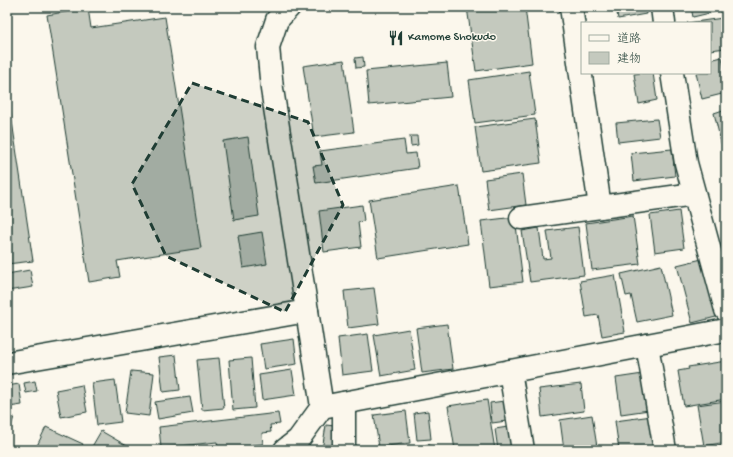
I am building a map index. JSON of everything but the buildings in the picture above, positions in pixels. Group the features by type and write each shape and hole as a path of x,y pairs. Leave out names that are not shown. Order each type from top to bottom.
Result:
{"street":[{"path":"288,7 277,20 268,47 272,89 322,407"},
{"path":"571,7 600,207"},
{"path":"662,7 664,22"},
{"path":"672,74 686,163 726,310"},
{"path":"521,218 694,194"},
{"path":"7,363 307,311"},
{"path":"285,450 298,440 322,407 726,330"},
{"path":"647,345 665,450"},
{"path":"510,371 523,450"},
{"path":"344,403 344,450"}],"highlighted area":[{"path":"192,83 308,122 343,205 285,312 166,256 132,184"}],"place":[{"name":"Kamome Shokudo","path":"396,38"}]}
